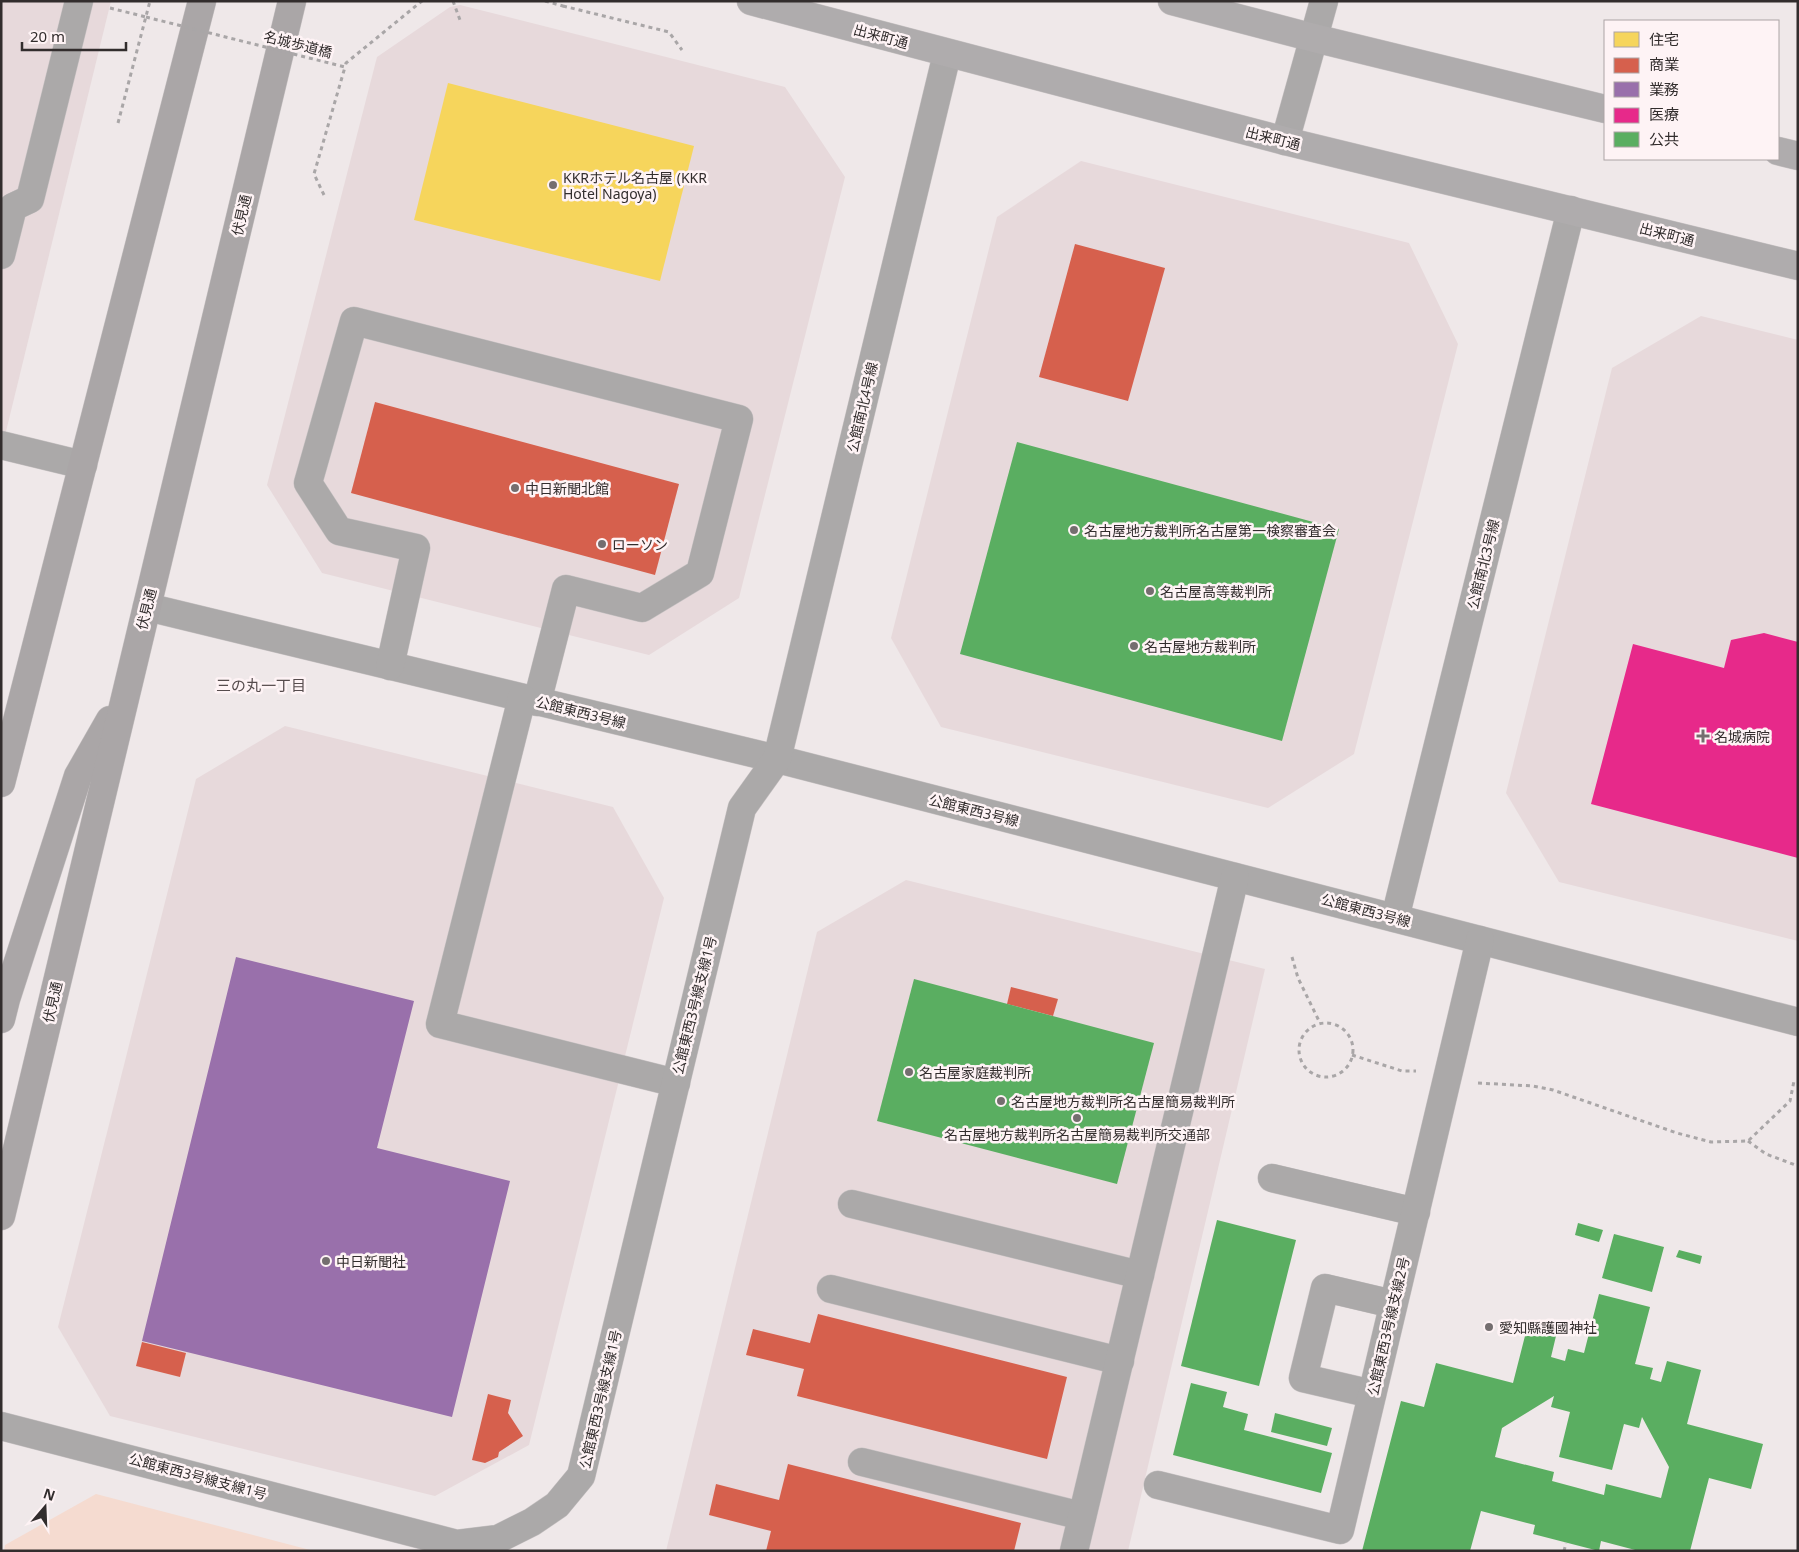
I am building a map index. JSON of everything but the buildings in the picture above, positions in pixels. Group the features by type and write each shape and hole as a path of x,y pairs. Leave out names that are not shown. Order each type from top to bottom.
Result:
{"highway":[{"path":"1,784 202,1"},
{"name":"伏見通","path":"1,1216 292,1"},
{"path":"4,1009 78,776 126,692"}],"main road":[{"name":"出来町通","path":"751,1 947,54 1285,141 1798,266"},
{"path":"1172,1 1314,38 1604,109"},
{"path":"1779,151 1798,156"}],"street":[{"path":"1,255 13,206 30,199 79,1"},
{"path":"1285,141 1324,1"},
{"name":"公館南北4号線","path":"778,759 947,54"},
{"name":"公館南北3号線","path":"1395,918 1570,210"},
{"path":"390,666 416,548 339,531 308,483 354,321 739,419 700,573 642,608 566,588 530,700 440,1024 676,1083"},
{"path":"1,445 83,465"},
{"name":"公館東西3号線","path":"147,607 778,759 1798,1022"},
{"name":"公館東西3号線支線1号","path":"1,1426 457,1544 498,1539 532,1522 557,1505 581,1476 742,808 778,759"},
{"path":"1074,1551 1234,877"},
{"name":"公館東西3号線支線2号","path":"1158,1485 1340,1530 1480,940"},
{"path":"1272,1178 1416,1212"},
{"path":"852,1204 1140,1275"},
{"path":"1372,1394 1303,1378 1325,1288 1393,1304"},
{"path":"831,1289 1120,1361"},
{"path":"862,1462 1082,1516"}],"path":[{"path":"118,123 150,1"},
{"name":"名城歩道橋","path":"110,8 346,67 346,63 422,1"},
{"path":"453,1 460,20"},
{"path":"545,1 669,32 682,50"},
{"path":"563,6 564,1"},
{"path":"324,195 314,174 346,67"},
{"path":"1292,957 1298,978 1320,1023"},
{"path":"1320,1023 1338,1026 1350,1038 1352,1055 1349,1063 1344,1070 1336,1075 1318,1075 1310,1071 1300,1057 1299,1048 1301,1040 1306,1032 1320,1023"},
{"path":"1352,1055 1402,1071 1426,1072 1466,1082 1533,1086 1553,1090 1677,1133 1711,1142 1748,1141 1766,1154 1798,1166"},
{"path":"1748,1141 1790,1100 1794,1081"},
{"path":"1564,1551 1566,1543"}],"shaded area":[{"path":"1,1 111,1 1,452"},
{"path":"460,5 785,87 845,177 739,598 649,655 322,573 267,485 377,57 450,7"},
{"path":"1081,161 1409,243 1458,344 1354,754 1268,808 941,727 891,638 997,217"},
{"path":"1701,316 1798,340 1798,941 1559,882 1506,793 1612,368"},
{"path":"285,726 613,807 664,898 529,1445 435,1496 110,1416 58,1327 196,779"},
{"path":"906,880 1265,969 1128,1551 666,1551 817,932"},
{"path":"96,1494 314,1551 4,1551 5,1545"}],"place":[{"name":"KKRホテル名古屋 (KKR Hotel Nagoya)","path":"553,185"},
{"name":"中日新聞北館","path":"515,488"},
{"name":"名古屋地方裁判所名古屋第一検察審査会","path":"1074,530"},
{"name":"ローソン","path":"602,544"},
{"name":"名古屋高等裁判所","path":"1150,591"},
{"name":"名古屋地方裁判所","path":"1134,646"},
{"name":"名城病院","path":"1703,736"},
{"name":"名古屋家庭裁判所","path":"909,1072"},
{"name":"名古屋地方裁判所名古屋簡易裁判所","path":"1001,1101"},
{"name":"名古屋地方裁判所名古屋簡易裁判所交通部","path":"1077,1118"},
{"name":"中日新聞社","path":"326,1261"},
{"name":"愛知縣護國神社","path":"1489,1327"}],"district":[{"name":"三の丸一丁目","path":"261,685"}]}
